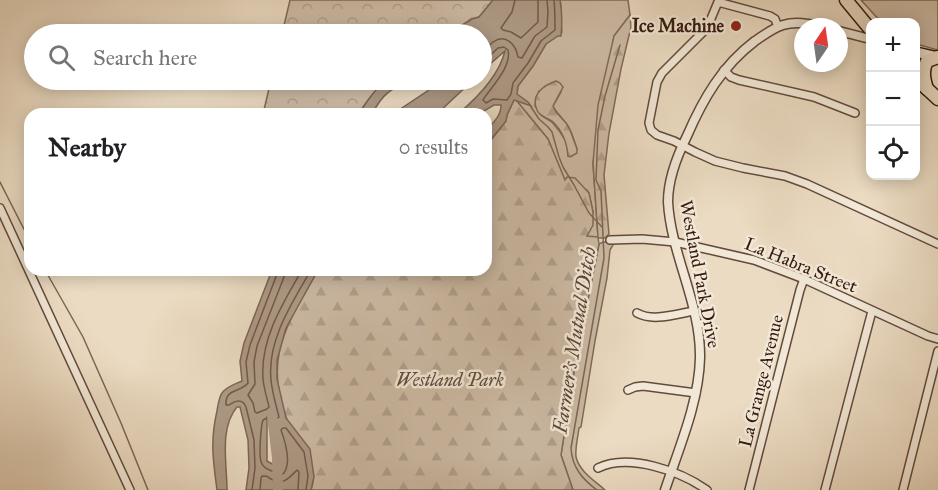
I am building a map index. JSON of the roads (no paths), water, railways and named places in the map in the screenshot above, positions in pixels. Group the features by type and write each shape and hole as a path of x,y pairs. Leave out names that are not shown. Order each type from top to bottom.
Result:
{"highway":[{"path":"846,0 866,24"},
{"path":"927,89 923,75 925,64 928,60 938,57"},
{"path":"920,83 938,99"}],"main road":[{"path":"920,53 938,57"}],"street":[{"path":"794,23 778,27 775,19 770,16 718,2 703,32 657,82 649,123 651,130 657,135 715,161 785,176 938,244"},
{"name":"Westland Park Drive","path":"666,490 696,393 700,356 694,311 669,213 668,198 671,177 704,99 724,70 751,44 778,27"},
{"path":"848,33 866,38"},
{"path":"724,70 739,80 814,97 855,113"},
{"path":"0,207 24,259"},
{"name":"La Habra Street","path":"610,240 642,239 675,242 754,260 804,279 938,339"},
{"path":"32,276 130,490"},
{"name":"La Grange Avenue","path":"749,490 804,279"},
{"path":"636,314 652,318 694,311"},
{"path":"825,490 872,311"},
{"path":"697,325 707,322"},
{"path":"903,490 938,351"},
{"path":"628,390 643,386 696,393"},
{"path":"598,468 605,464 625,462 658,467 683,476 707,490"}],"water":[{"path":"493,0 560,0 561,36 546,44 518,86 517,94 531,106 514,100 506,121 492,138 492,123 498,116 501,105 489,108 465,108 483,90 492,90 492,78 505,51 492,62 492,24 464,24 479,17"},
{"path":"377,90 391,90 376,108 363,108"},
{"path":"429,90 462,90 443,108 402,108"},
{"path":"270,276 315,276 286,328 277,360 277,379 286,418 310,449 314,477 311,490 246,490 249,468 248,440 240,407 237,407 231,416 226,436 227,490 217,490 213,432 222,393 242,381 240,361 244,343","holes":["267,418 280,449 281,469 267,461"]}],"waterway":[{"name":"Farmer's Mutual Ditch","path":"597,490 579,472 573,461 571,448 604,258 601,191 596,180 598,130 620,45"},
{"path":"531,107 552,132 563,167 589,213 602,227"},
{"path":"0,182 24,229"},
{"path":"48,276 83,337 148,490"},
{"path":"272,416 278,490"}],"place":[{"name":"Ice Machine","path":"736,26"}],"park label":[{"name":"Westland Park","path":"450,380"}]}
